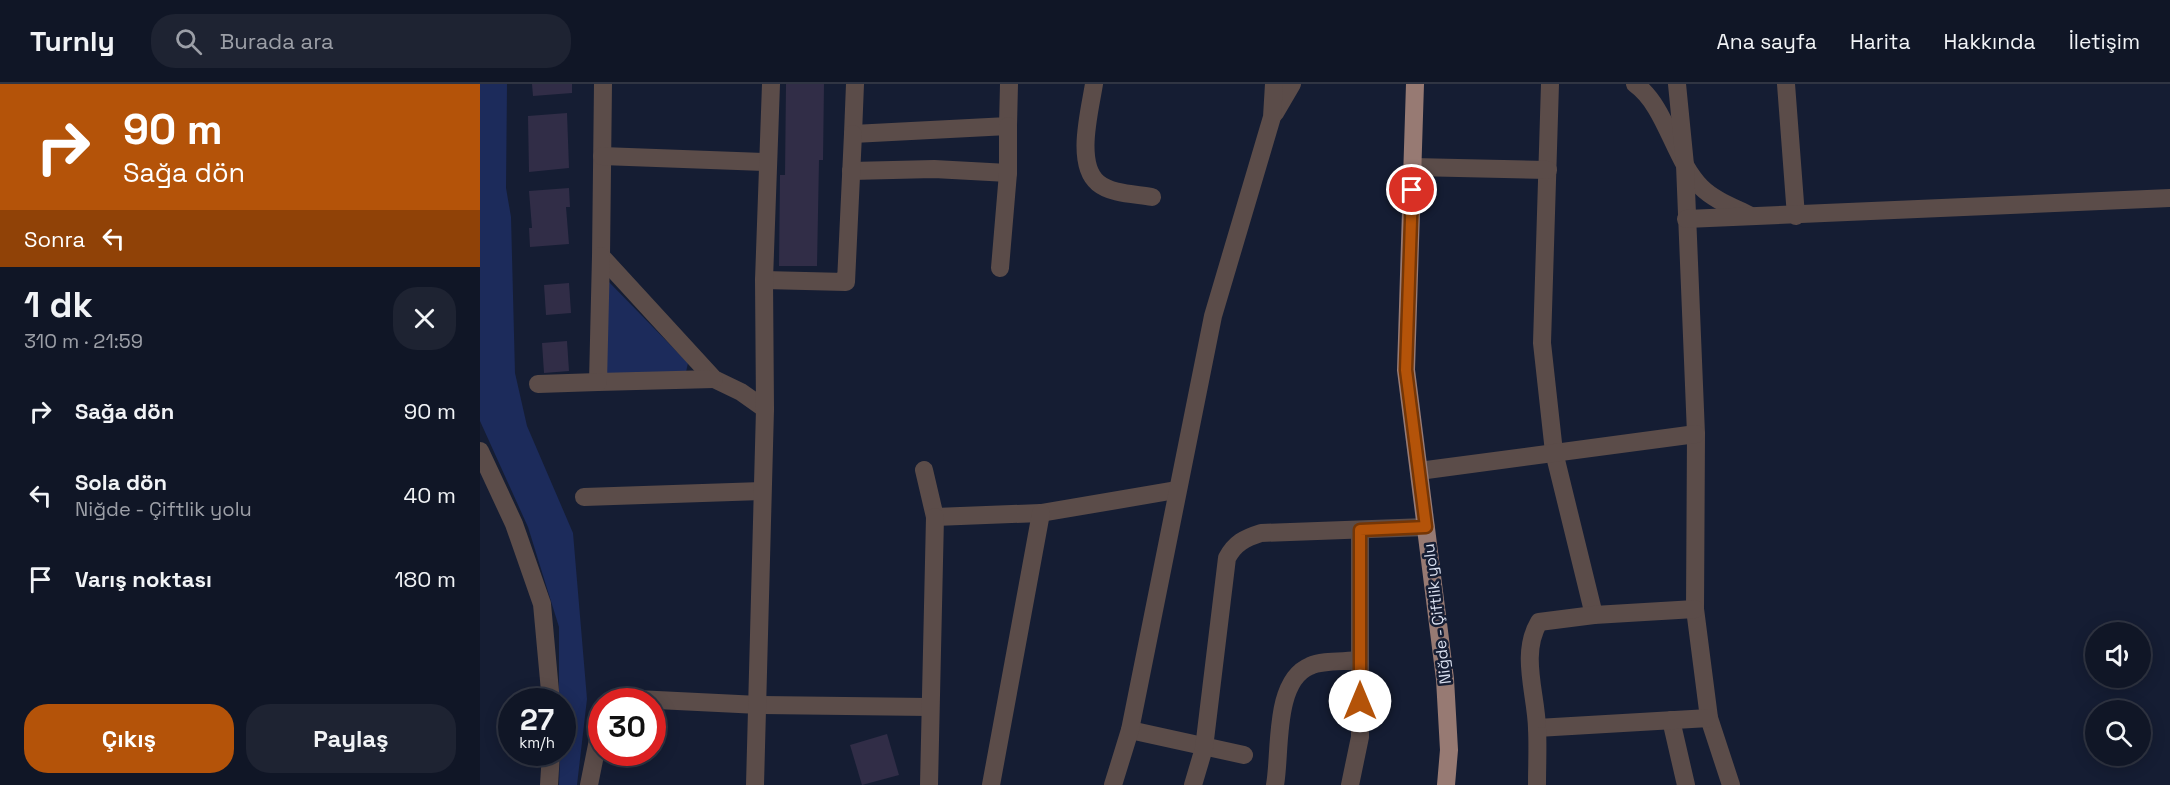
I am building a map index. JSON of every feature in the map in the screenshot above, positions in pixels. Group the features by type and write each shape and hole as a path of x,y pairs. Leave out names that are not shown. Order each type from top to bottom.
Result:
{"main road":[{"name":"Niğde - Çiftlik yolu","path":"1415,84 1406,370 1445,679 1449,750 1446,785"}],"street":[{"path":"598,382 603,84"},
{"path":"754,785 759,705 765,409 764,280 771,84"},
{"path":"764,280 846,282 855,84"},
{"path":"1000,268 1008,173 1009,84"},
{"path":"1094,84 1085,159 1089,173 1098,183 1112,190 1152,196"},
{"path":"1113,785 1130,730 1176,490 1214,316 1272,117 1274,84"},
{"path":"1272,117 1292,84"},
{"path":"1550,84 1542,343 1554,452 1594,615"},
{"path":"1635,84 1664,122 1685,165 1700,186 1711,195 1754,217"},
{"path":"1677,84 1685,165 1696,434 1695,609 1709,718 1731,785"},
{"path":"1786,84 1796,216"},
{"path":"853,134 1008,126"},
{"path":"602,156 767,162"},
{"path":"1413,167 1548,170"},
{"path":"851,171 934,170 1008,173"},
{"path":"1686,219 2170,198"},
{"path":"601,256 714,379 741,392 765,409"},
{"path":"538,384 714,379"},
{"path":"1419,471 1696,434"},
{"path":"480,450 514,524 542,604 550,688"},
{"path":"924,470 935,517 929,785"},
{"path":"935,517 1041,513 1176,490"},
{"path":"584,497 762,491"},
{"path":"991,785 1041,513"},
{"path":"1193,785 1204,748 1227,558 1233,547 1245,538 1261,533 1426,527"},
{"path":"1350,785 1360,737 1360,530"},
{"path":"1537,785 1538,728 1530,676 1532,635 1539,622 1594,615 1695,609"},
{"path":"1275,785 1282,703 1297,676 1309,666 1360,660"},
{"path":"666,700 759,705 929,707"},
{"path":"1538,728 1709,718"},
{"path":"1671,720 1686,785"},
{"path":"1130,730 1244,755"},
{"path":"549,785 550,766"},
{"path":"589,785 593,766"}],"shaded area":[{"path":"480,84 507,84 506,188 511,217 515,373 527,426 573,533 587,699 577,785 559,785 560,766 576,766 576,688 559,688 559,627 528,527 480,421"},
{"path":"607,280 688,363 686,372 604,375"}],"building":[{"path":"532,84 572,84 572,93 533,96"},
{"path":"786,84 824,84 823,160 819,160 817,266 779,266 780,175 785,175"},
{"path":"567,113 569,168 529,172 528,116"},
{"path":"569,188 570,207 566,207 569,244 530,247 529,228 532,228 529,191"},
{"path":"569,283 571,313 546,315 544,285"},
{"path":"567,341 569,371 544,373 542,343"},
{"path":"887,734 899,775 862,785 850,745"}],"route":[{"path":"1360,701 1360,530 1426,527 1406,370 1412,190"}]}
